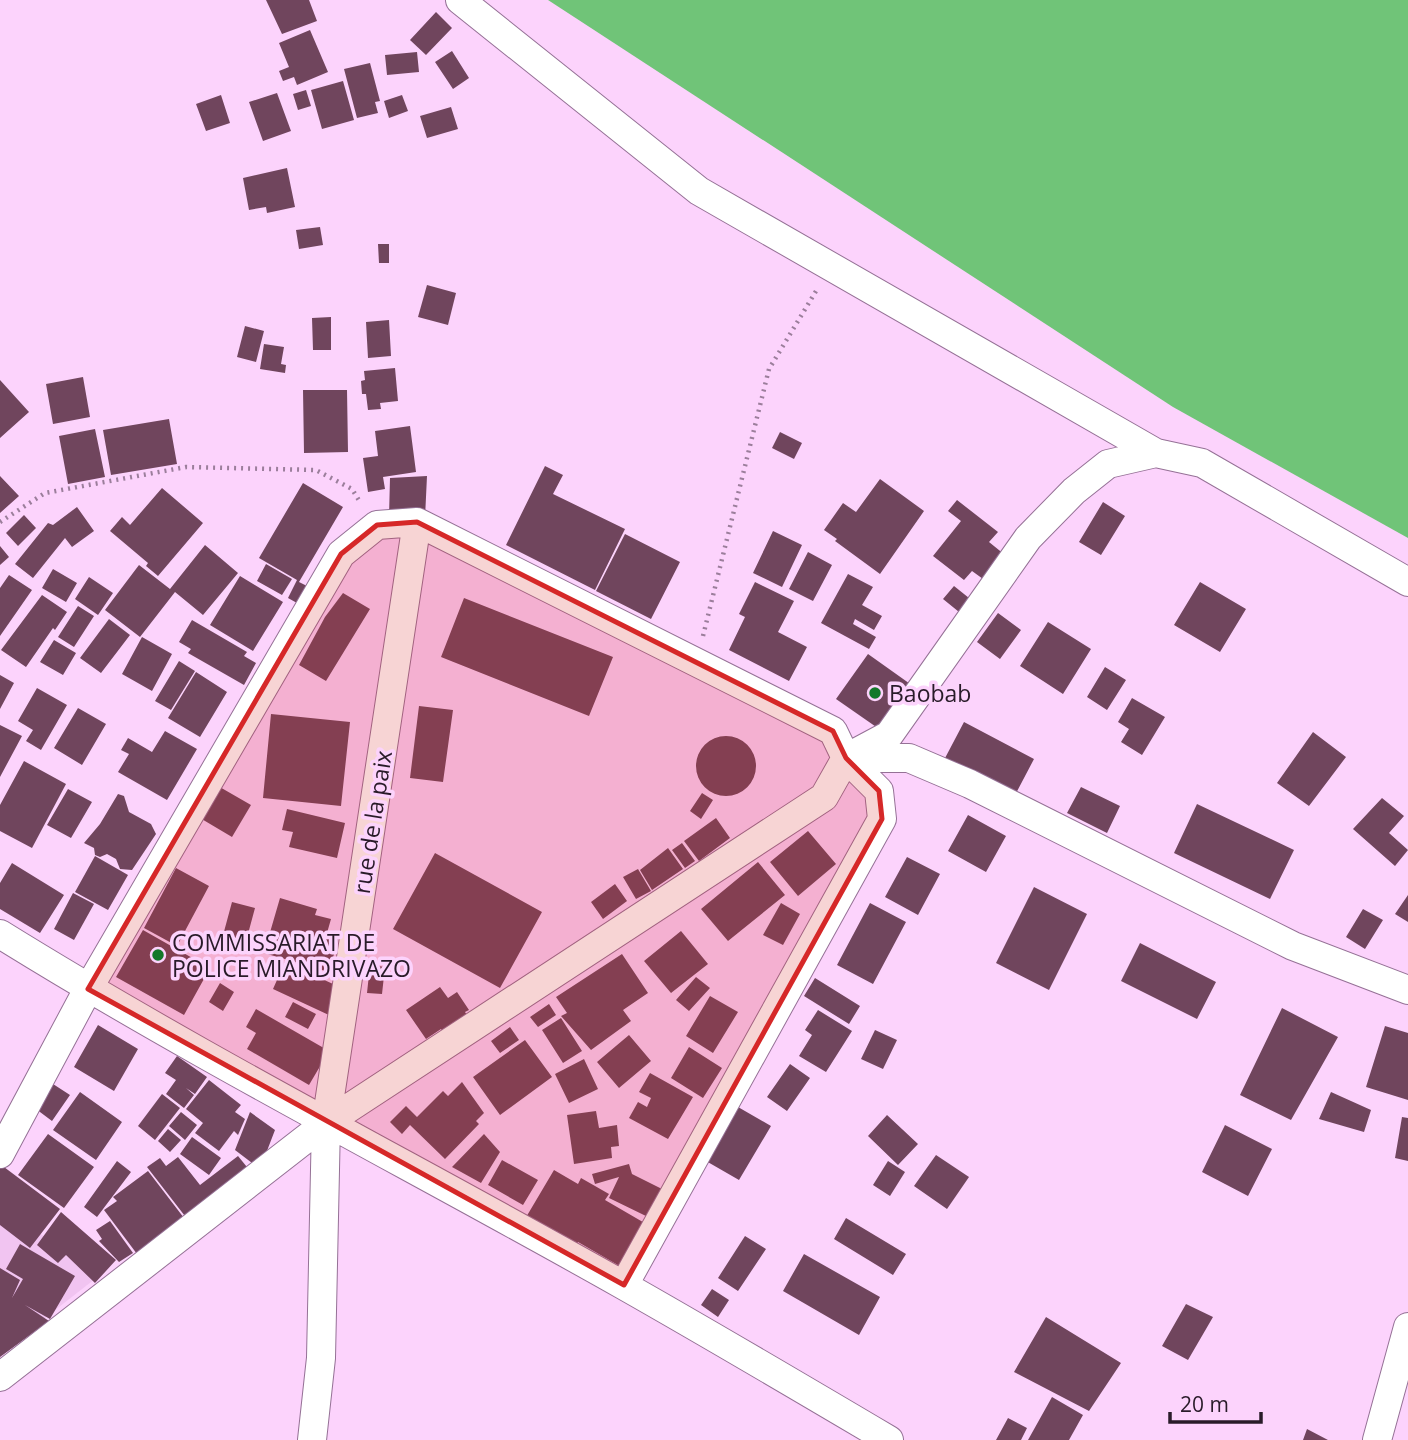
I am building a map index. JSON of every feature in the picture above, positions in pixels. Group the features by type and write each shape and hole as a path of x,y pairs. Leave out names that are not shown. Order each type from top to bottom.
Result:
{"street":[{"path":"460,0 699,191 1156,453 1202,463 1408,582"},
{"path":"0,1377 326,1123 824,797 846,758 888,735 1028,538 1074,491 1108,464 1156,453"},
{"path":"0,1154 88,989 341,554 377,525 417,522 833,731 846,758 879,791 882,820 624,1286"},
{"name":"rue de la paix","path":"312,1440 321,1358 326,1123 417,522"},
{"path":"846,758 909,758 970,784 1293,946 1408,990"},
{"path":"0,934 88,989 624,1286 889,1440"},
{"path":"1377,1440 1408,1327"}],"path":[{"path":"696,662 769,369 831,267"},
{"path":"0,523 45,493 186,467 316,470 352,489 377,525"}],"highlighted area":[{"path":"417,522 833,731 846,758 879,791 882,819 624,1285 88,989 341,554 377,525"}],"shaded area":[{"path":"548,0 1408,0 1408,538 1173,407"},
{"path":"0,1206 100,1275 0,1353"}],"building":[{"path":"266,0 309,0 317,21 282,34"},
{"path":"436,12 452,28 426,55 410,40"},
{"path":"310,30 328,72 297,85 294,77 283,81 279,71 289,67 279,43"},
{"path":"452,51 469,78 453,89 435,62"},
{"path":"417,52 419,72 387,75 385,55"},
{"path":"370,63 380,101 375,102 378,113 357,118 344,69"},
{"path":"343,81 354,120 322,129 311,90"},
{"path":"306,90 311,106 298,110 293,94"},
{"path":"277,93 291,131 263,141 249,102"},
{"path":"221,95 230,123 206,131 196,104"},
{"path":"402,95 408,111 389,118 384,101"},
{"path":"451,107 458,129 427,138 420,116"},
{"path":"287,168 295,207 267,213 266,207 249,210 243,178"},
{"path":"320,227 323,245 299,249 296,230"},
{"path":"378,244 389,244 389,263 379,263"},
{"path":"427,285 456,293 448,325 418,317"},
{"path":"331,317 331,350 313,350 312,318"},
{"path":"389,320 391,356 368,358 366,322"},
{"path":"245,326 264,331 256,362 237,357"},
{"path":"264,344 284,347 281,364 286,365 285,373 260,369"},
{"path":"395,368 398,401 380,403 381,409 368,410 366,394 362,394 361,381 365,380 364,371"},
{"path":"83,377 90,417 53,424 46,384"},
{"path":"0,380 29,412 0,438"},
{"path":"303,390 347,390 348,452 304,453"},
{"path":"169,419 177,464 111,475 103,430"},
{"path":"410,426 416,472 383,477 385,489 368,492 363,458 378,456 375,431"},
{"path":"95,429 105,477 68,484 59,436"},
{"path":"780,432 802,443 794,459 772,448"},
{"path":"545,466 563,475 553,494 625,529 595,590 506,545"},
{"path":"0,476 19,496 0,513"},
{"path":"427,476 425,518 389,517 390,478"},
{"path":"880,479 924,511 880,574 824,530 843,503 856,512"},
{"path":"303,483 343,507 299,582 307,586 297,603 288,598 297,580 259,558"},
{"path":"162,488 203,523 158,576 146,566 148,563 110,531 122,517 130,525"},
{"path":"957,500 998,532 989,542 1010,559 990,584 972,571 964,580 933,556 961,521 948,511"},
{"path":"1103,502 1125,516 1101,555 1079,542"},
{"path":"77,507 94,531 72,547 65,538 33,578 15,564 48,523 53,525"},
{"path":"24,515 36,528 18,546 6,533"},
{"path":"773,531 802,545 782,587 753,573"},
{"path":"625,534 680,562 651,619 596,591"},
{"path":"205,545 238,573 203,615 175,592 140,637 105,610 139,565 170,589"},
{"path":"0,546 9,557 0,565"},
{"path":"808,552 832,565 813,601 789,589"},
{"path":"266,564 292,579 282,595 257,581"},
{"path":"53,569 77,583 66,602 42,588"},
{"path":"848,574 873,587 862,605 882,616 874,630 855,619 853,624 876,637 869,649 821,623"},
{"path":"9,575 32,590 0,636 0,588"},
{"path":"240,576 283,602 253,651 210,625"},
{"path":"89,577 113,593 98,615 75,599"},
{"path":"755,582 794,601 778,632 807,647 789,681 729,650 745,617 739,614"},
{"path":"1200,582 1246,609 1220,652 1174,625"},
{"path":"954,586 974,602 964,616 943,599"},
{"path":"343,593 370,609 326,681 299,665 325,617"},
{"path":"42,595 67,612 26,667 1,650"},
{"path":"464,598 613,657 589,716 441,657"},
{"path":"78,606 94,616 74,647 58,637"},
{"path":"998,613 1021,630 1000,659 977,642"},
{"path":"109,619 130,635 101,673 80,658"},
{"path":"192,620 247,652 244,656 256,663 244,685 188,653 191,649 179,642"},
{"path":"1048,622 1091,649 1063,694 1020,666"},
{"path":"142,637 172,654 152,691 122,674"},
{"path":"54,640 76,653 63,675 40,662"},
{"path":"868,654 913,686 882,731 836,699"},
{"path":"179,661 195,671 171,710 155,701"},
{"path":"1105,667 1126,680 1107,710 1087,697"},
{"path":"196,672 227,692 200,737 168,718"},
{"path":"0,675 14,683 0,709"},
{"path":"37,688 67,705 41,750 26,741 33,730 18,721"},
{"path":"1132,698 1165,717 1142,755 1121,742 1129,729 1118,722"},
{"path":"419,706 453,710 443,782 410,778"},
{"path":"78,708 106,724 82,765 54,748"},
{"path":"271,714 350,722 341,806 263,798"},
{"path":"964,722 1034,759 1014,797 944,760"},
{"path":"0,725 22,736 0,777"},
{"path":"165,731 197,749 167,800 118,772 129,754 121,750 128,738 152,752"},
{"path":"1313,732 1346,757 1309,806 1277,783"},
{"path":"726,736 743,741 751,749 756,766 751,783 743,791 726,796 709,791 701,783 696,766 701,749 709,741"},
{"path":"24,761 66,784 32,848 0,831 0,805"},
{"path":"218,786 251,805 232,837 200,818"},
{"path":"1081,787 1120,806 1107,833 1067,813"},
{"path":"68,789 92,802 71,838 47,825"},
{"path":"702,793 713,800 701,819 690,811"},
{"path":"118,794 124,796 129,812 151,824 156,834 132,870 120,869 116,859 107,854 100,857 95,855 94,848 84,843 100,824"},
{"path":"1382,798 1404,816 1389,833 1408,850 1395,866 1353,829"},
{"path":"1197,804 1294,850 1270,899 1174,853"},
{"path":"287,809 345,823 337,858 289,847 293,832 282,830"},
{"path":"968,815 1006,836 986,872 948,851"},
{"path":"716,818 730,838 699,861 684,841"},
{"path":"808,831 836,864 798,896 770,862"},
{"path":"682,843 695,861 685,868 672,850"},
{"path":"668,848 683,869 652,890 640,870"},
{"path":"435,853 542,912 500,988 393,929"},
{"path":"95,856 128,875 108,910 75,892"},
{"path":"907,857 940,874 918,915 885,897"},
{"path":"758,862 785,895 728,941 701,909"},
{"path":"12,863 64,895 40,933 0,909 0,883"},
{"path":"176,868 209,886 177,946 144,928"},
{"path":"638,869 651,891 636,899 623,877"},
{"path":"615,884 627,901 603,919 591,902"},
{"path":"1034,887 1087,914 1049,990 996,963"},
{"path":"73,893 94,904 74,940 54,929"},
{"path":"1408,895 1408,922 1395,914"},
{"path":"280,898 317,909 315,915 331,919 327,933 339,936 329,972 264,953"},
{"path":"232,902 255,908 245,945 222,939"},
{"path":"781,903 800,914 783,945 763,935"},
{"path":"870,903 906,922 873,984 837,965"},
{"path":"1363,909 1383,920 1365,949 1346,937"},
{"path":"143,930 210,968 184,1015 116,977"},
{"path":"681,931 708,964 671,993 644,961"},
{"path":"1140,943 1216,982 1197,1019 1121,981"},
{"path":"622,954 648,993 623,1010 631,1021 591,1050 561,1016 567,1013 556,997"},
{"path":"285,962 344,989 331,1016 273,989"},
{"path":"370,965 385,967 382,994 367,993"},
{"path":"696,977 710,988 689,1011 676,1000"},
{"path":"815,978 860,1006 849,1024 804,996"},
{"path":"220,983 234,992 223,1011 209,1002"},
{"path":"440,987 448,998 457,992 469,1010 465,1012 471,1021 446,1037 441,1029 426,1039 406,1010"},
{"path":"710,996 738,1012 713,1053 686,1036"},
{"path":"293,1002 316,1014 308,1029 285,1017"},
{"path":"549,1004 556,1015 538,1027 530,1017"},
{"path":"1282,1008 1338,1037 1291,1120 1240,1095"},
{"path":"256,1009 329,1051 309,1085 247,1049 256,1033 246,1027"},
{"path":"818,1010 852,1031 826,1072 799,1056 812,1035 805,1030"},
{"path":"561,1018 582,1051 563,1063 542,1030"},
{"path":"98,1025 138,1049 114,1091 74,1067"},
{"path":"1385,1026 1408,1033 1408,1100 1366,1087"},
{"path":"510,1027 519,1040 500,1053 491,1041"},
{"path":"875,1030 897,1040 883,1069 861,1059"},
{"path":"629,1035 651,1061 619,1088 597,1062"},
{"path":"525,1040 552,1077 500,1115 473,1077"},
{"path":"689,1047 722,1068 703,1098 671,1078"},
{"path":"177,1056 207,1077 195,1094 186,1088 194,1095 184,1108 166,1094 176,1080 165,1073"},
{"path":"584,1059 598,1089 569,1103 555,1074"},
{"path":"790,1064 810,1078 787,1111 767,1097"},
{"path":"650,1073 693,1097 668,1139 629,1118 638,1102 647,1107 651,1098 639,1092"},
{"path":"209,1080 241,1105 235,1112 245,1119 238,1135 234,1131 219,1151 195,1133 203,1123 186,1109"},
{"path":"462,1082 484,1113 476,1121 479,1124 445,1159 410,1125 402,1134 390,1122 406,1106 417,1117 443,1091 448,1096"},
{"path":"53,1084 70,1095 52,1121 36,1109"},
{"path":"80,1092 122,1122 96,1160 53,1130"},
{"path":"1331,1092 1371,1110 1364,1132 1319,1119"},
{"path":"162,1094 180,1108 155,1140 138,1126"},
{"path":"738,1107 771,1126 739,1180 706,1161"},
{"path":"596,1111 599,1128 617,1125 619,1146 611,1147 612,1158 574,1164 567,1115"},
{"path":"181,1112 197,1125 185,1140 169,1126"},
{"path":"250,1112 275,1130 260,1169 235,1150"},
{"path":"887,1115 918,1144 898,1165 868,1136"},
{"path":"1402,1117 1408,1118 1408,1161 1395,1158"},
{"path":"1225,1125 1272,1149 1248,1196 1202,1172"},
{"path":"168,1129 181,1140 170,1152 158,1141"},
{"path":"48,1134 94,1167 64,1208 18,1175"},
{"path":"484,1134 500,1152 481,1183 452,1167"},
{"path":"192,1137 221,1158 209,1175 180,1154"},
{"path":"936,1155 969,1177 947,1209 914,1186"},
{"path":"238,1156 251,1172 188,1220 147,1167 160,1158 166,1166 178,1157 200,1185"},
{"path":"502,1160 538,1180 523,1205 488,1185"},
{"path":"117,1161 131,1172 97,1217 84,1207"},
{"path":"888,1161 905,1172 890,1196 873,1185"},
{"path":"0,1164 60,1209 30,1248 0,1225"},
{"path":"629,1164 632,1174 662,1189 648,1217 609,1198 619,1177 595,1184 592,1174"},
{"path":"554,1170 578,1184 581,1178 609,1194 605,1200 648,1225 623,1268 578,1242 575,1248 525,1219"},
{"path":"148,1171 184,1218 137,1254 104,1210 117,1201 113,1197"},
{"path":"61,1212 116,1260 95,1283 66,1255 58,1263 37,1245"},
{"path":"846,1218 906,1254 893,1275 834,1239"},
{"path":"110,1221 133,1253 119,1262 99,1241 102,1239 96,1230"},
{"path":"745,1236 766,1249 738,1291 718,1278"},
{"path":"20,1244 75,1276 50,1319 25,1305 49,1321 0,1357 0,1268 20,1280 12,1298 23,1279 6,1269"},
{"path":"804,1254 880,1297 859,1335 783,1291"},
{"path":"712,1289 729,1300 718,1317 701,1305"},
{"path":"1186,1304 1213,1317 1188,1360 1162,1346"},
{"path":"1046,1317 1121,1363 1089,1411 1014,1372"},
{"path":"1052,1397 1083,1415 1069,1440 1028,1440"},
{"path":"1008,1418 1027,1428 1021,1440 996,1440"},
{"path":"1307,1429 1328,1440 1303,1440"}],"place":[{"name":"Baobab","path":"875,693"},
{"name":"COMMISSARIAT DE POLICE MIANDRIVAZO","path":"158,955"}]}
